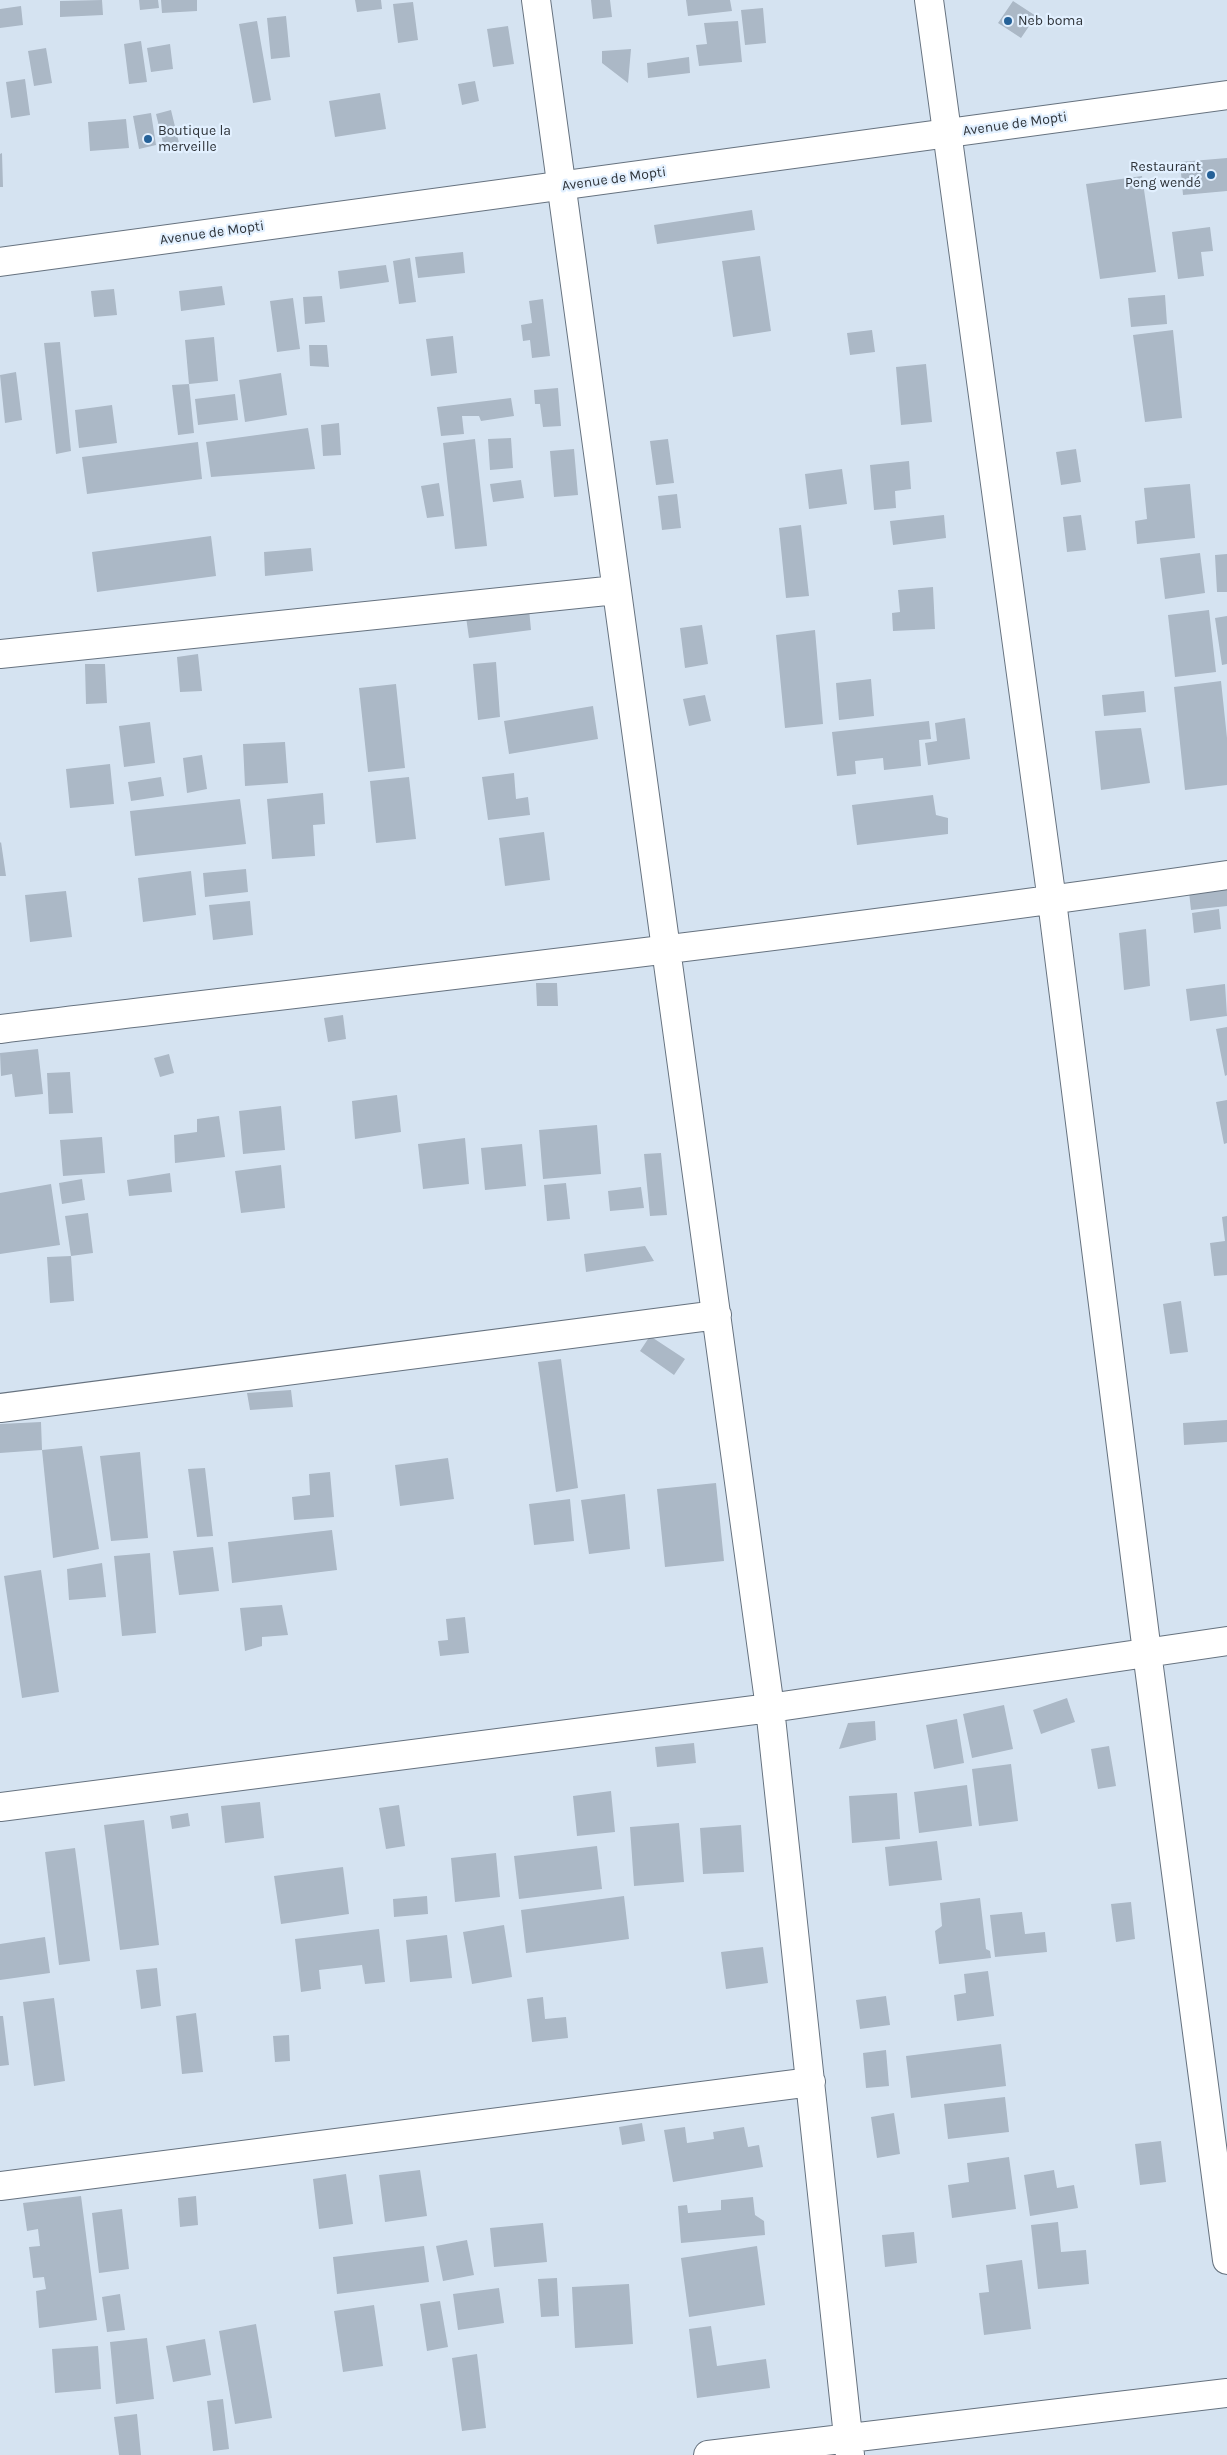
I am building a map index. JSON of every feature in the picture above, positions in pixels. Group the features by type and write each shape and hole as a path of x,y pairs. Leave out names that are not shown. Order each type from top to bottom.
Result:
{"street":[{"path":"536,0 770,1708 849,2446"},
{"path":"929,0 1052,901 1147,1652 1227,2260"},
{"name":"Avenue de Mopti","path":"0,262 1227,95"},
{"path":"0,654 616,590"},
{"path":"0,1030 665,950 1052,901 1227,875"},
{"path":"0,1408 717,1315"},
{"path":"0,1807 770,1708 1227,1641"},
{"path":"0,2186 811,2082"},
{"path":"708,2455 849,2446 1227,2393"}],"building":[{"path":"102,0 103,15 60,17 60,1"},
{"path":"139,0 158,0 159,8 140,10"},
{"path":"161,0 197,0 197,11 162,13"},
{"path":"355,0 381,0 382,9 357,12"},
{"path":"591,0 610,0 612,17 593,19"},
{"path":"686,0 730,0 732,11 688,16"},
{"path":"1013,1 1036,16 1021,38 998,23"},
{"path":"413,2 418,40 398,43 393,4"},
{"path":"21,6 23,25 0,28 0,9"},
{"path":"763,8 766,43 745,45 741,10"},
{"path":"286,16 290,57 271,59 267,18"},
{"path":"257,21 271,100 253,103 239,24"},
{"path":"738,21 742,62 699,66 696,45 707,44 704,23"},
{"path":"508,26 514,64 493,67 487,29"},
{"path":"141,41 147,82 129,84 124,44"},
{"path":"170,44 173,69 151,72 147,48"},
{"path":"46,48 52,83 34,86 28,51"},
{"path":"631,49 628,83 602,63 602,51"},
{"path":"689,57 690,73 648,78 647,63"},
{"path":"25,79 30,115 11,118 6,82"},
{"path":"475,81 479,101 462,105 458,84"},
{"path":"380,93 386,129 335,137 329,101"},
{"path":"171,110 179,143 164,147 156,114"},
{"path":"151,113 156,145 139,149 133,116"},
{"path":"126,119 129,148 90,151 88,122"},
{"path":"2,153 3,187 0,187 0,154"},
{"path":"1227,158 1227,191 1183,195 1180,162"},
{"path":"1142,176 1156,272 1100,279 1086,184"},
{"path":"752,210 755,230 657,244 654,225"},
{"path":"1210,227 1213,251 1201,252 1204,276 1178,279 1172,232"},
{"path":"463,252 465,273 418,278 415,257"},
{"path":"760,256 771,331 733,337 722,261"},
{"path":"410,258 416,302 399,304 393,261"},
{"path":"386,265 389,282 340,289 338,271"},
{"path":"222,286 225,305 181,311 179,291"},
{"path":"114,289 117,315 94,317 91,291"},
{"path":"1165,295 1167,324 1131,327 1128,298"},
{"path":"322,296 325,322 305,324 303,297"},
{"path":"293,298 300,349 277,352 270,301"},
{"path":"543,299 550,356 532,358 530,340 523,341 521,325 532,323 529,301"},
{"path":"872,330 875,352 850,355 847,333"},
{"path":"1173,330 1182,418 1145,422 1133,335"},
{"path":"453,336 457,373 431,376 426,339"},
{"path":"214,337 218,381 189,384 185,340"},
{"path":"60,342 71,451 56,454 44,343"},
{"path":"309,345 327,345 329,367 310,366"},
{"path":"926,364 932,422 901,425 896,367"},
{"path":"16,372 22,420 5,423 0,375"},
{"path":"281,373 287,415 245,422 239,380"},
{"path":"189,384 194,433 178,435 172,385"},
{"path":"558,388 561,426 543,427 540,404 535,404 534,390"},
{"path":"235,394 238,420 198,425 195,399"},
{"path":"511,398 514,416 481,421 479,416 462,416 464,434 441,436 437,407"},
{"path":"112,405 117,443 79,448 75,410"},
{"path":"339,423 341,455 323,456 321,425"},
{"path":"308,428 315,469 211,477 206,442"},
{"path":"511,438 513,468 490,470 488,439"},
{"path":"475,439 487,546 455,549 443,443"},
{"path":"668,439 674,483 656,485 650,441"},
{"path":"198,442 202,479 87,494 82,457"},
{"path":"574,449 578,495 554,497 550,451"},
{"path":"1076,449 1081,482 1061,485 1056,452"},
{"path":"909,461 911,489 895,491 896,508 874,510 870,465"},
{"path":"842,469 847,504 809,509 805,474"},
{"path":"521,480 524,498 493,502 490,484"},
{"path":"439,483 444,516 427,518 421,486"},
{"path":"1190,484 1195,538 1137,544 1135,521 1147,519 1144,488"},
{"path":"677,494 681,528 662,530 658,496"},
{"path":"944,515 946,538 893,545 890,521"},
{"path":"1081,515 1086,550 1067,552 1063,517"},
{"path":"801,525 809,596 786,598 779,528"},
{"path":"211,536 216,576 97,592 92,552"},
{"path":"311,548 313,571 265,576 264,552"},
{"path":"1200,553 1205,593 1165,599 1160,558"},
{"path":"1227,554 1227,592 1217,592 1215,555"},
{"path":"933,587 935,629 893,631 892,613 900,612 898,590"},
{"path":"529,609 531,630 469,638 466,617"},
{"path":"1209,610 1216,672 1175,677 1168,615"},
{"path":"1227,616 1227,664 1222,665 1215,618"},
{"path":"702,625 708,664 685,668 680,628"},
{"path":"815,630 823,724 785,728 776,635"},
{"path":"198,654 202,691 180,692 177,657"},
{"path":"496,662 500,717 478,720 473,664"},
{"path":"85,664 105,664 107,703 86,704"},
{"path":"871,679 874,716 839,720 836,683"},
{"path":"1221,681 1227,738 1227,785 1185,790 1174,687"},
{"path":"396,684 405,768 368,772 359,688"},
{"path":"1144,691 1146,712 1104,716 1102,695"},
{"path":"705,695 711,721 689,726 683,699"},
{"path":"593,706 598,739 509,754 504,721"},
{"path":"965,718 970,759 928,765 925,743 937,741 935,723"},
{"path":"929,721 931,739 919,740 921,766 884,770 883,758 855,761 856,774 837,776 832,732"},
{"path":"150,722 155,763 124,767 119,726"},
{"path":"1141,728 1150,783 1101,790 1095,731"},
{"path":"285,742 288,783 245,786 243,744"},
{"path":"202,755 207,789 187,793 183,758"},
{"path":"110,764 114,804 70,808 66,769"},
{"path":"514,773 516,799 528,797 530,815 488,820 482,777"},
{"path":"161,777 164,796 131,801 128,782"},
{"path":"409,777 416,839 376,843 370,781"},
{"path":"323,793 325,824 313,825 315,856 272,859 267,799"},
{"path":"933,795 936,815 948,818 948,834 857,845 852,805"},
{"path":"240,799 246,844 135,856 130,811"},
{"path":"544,832 550,880 505,886 499,838"},
{"path":"1,842 6,876 0,876"},
{"path":"246,869 248,892 205,897 203,873"},
{"path":"191,871 196,915 143,922 138,878"},
{"path":"1227,887 1227,906 1191,910 1189,892"},
{"path":"66,891 72,937 30,942 25,895"},
{"path":"250,901 253,935 213,940 209,905"},
{"path":"1219,909 1221,929 1194,933 1192,913"},
{"path":"1146,929 1150,986 1124,990 1119,933"},
{"path":"536,983 557,983 558,1006 537,1006"},
{"path":"1225,984 1227,1016 1190,1021 1186,989"},
{"path":"343,1015 346,1039 328,1042 324,1018"},
{"path":"1227,1027 1227,1075 1225,1076 1216,1029"},
{"path":"38,1049 43,1094 15,1097 12,1074 1,1076 0,1053"},
{"path":"169,1054 174,1073 160,1077 154,1058"},
{"path":"70,1072 73,1113 49,1114 47,1073"},
{"path":"397,1095 401,1132 355,1139 352,1101"},
{"path":"1227,1100 1227,1143 1224,1144 1216,1102"},
{"path":"281,1106 285,1150 243,1154 239,1111"},
{"path":"219,1116 225,1157 175,1163 174,1135 197,1132 197,1119"},
{"path":"597,1125 601,1174 543,1179 539,1130"},
{"path":"102,1137 105,1173 63,1176 60,1140"},
{"path":"465,1138 469,1184 423,1189 418,1144"},
{"path":"522,1144 526,1186 485,1190 481,1148"},
{"path":"661,1153 667,1215 650,1216 644,1154"},
{"path":"281,1165 285,1208 241,1213 235,1171"},
{"path":"170,1173 172,1192 129,1196 127,1180"},
{"path":"82,1179 85,1200 62,1204 59,1183"},
{"path":"566,1183 570,1219 547,1221 544,1185"},
{"path":"51,1184 60,1245 0,1254 0,1193"},
{"path":"641,1187 644,1208 610,1211 608,1191"},
{"path":"88,1213 93,1253 71,1256 65,1216"},
{"path":"1227,1216 1227,1275 1214,1276 1210,1243 1225,1241 1222,1217"},
{"path":"645,1246 654,1261 586,1272 584,1254"},
{"path":"71,1256 74,1301 50,1303 47,1257"},
{"path":"1181,1301 1188,1352 1170,1354 1163,1304"},
{"path":"650,1336 685,1359 674,1375 640,1351"},
{"path":"561,1359 578,1488 556,1492 538,1362"},
{"path":"291,1390 293,1407 250,1410 247,1393"},
{"path":"1227,1420 1227,1442 1184,1445 1183,1423"},
{"path":"41,1422 42,1450 0,1453 0,1424"},
{"path":"82,1446 99,1549 53,1558 42,1450"},
{"path":"140,1452 148,1538 111,1541 100,1456"},
{"path":"448,1458 454,1499 400,1506 395,1465"},
{"path":"205,1468 213,1536 197,1537 188,1469"},
{"path":"330,1472 334,1517 294,1520 292,1497 310,1495 309,1474"},
{"path":"716,1483 724,1561 665,1567 657,1489"},
{"path":"625,1494 630,1549 589,1554 581,1500"},
{"path":"570,1499 574,1541 534,1545 529,1504"},
{"path":"332,1530 337,1570 232,1583 228,1542"},
{"path":"213,1547 219,1591 179,1595 173,1551"},
{"path":"150,1553 156,1633 122,1636 114,1556"},
{"path":"102,1563 106,1597 69,1600 67,1569"},
{"path":"41,1570 59,1692 22,1698 4,1576"},
{"path":"282,1605 288,1635 262,1637 262,1646 245,1651 240,1608"},
{"path":"465,1617 469,1653 440,1656 438,1641 448,1640 446,1619"},
{"path":"1067,1698 1075,1722 1041,1734 1033,1710"},
{"path":"1004,1705 1013,1749 972,1758 963,1714"},
{"path":"957,1719 964,1763 934,1769 926,1725"},
{"path":"875,1721 876,1740 839,1749 848,1723"},
{"path":"694,1743 696,1763 657,1767 655,1747"},
{"path":"1109,1746 1116,1786 1098,1789 1091,1749"},
{"path":"1011,1764 1018,1821 979,1826 972,1769"},
{"path":"967,1785 972,1826 919,1833 914,1792"},
{"path":"611,1791 615,1832 577,1836 573,1796"},
{"path":"897,1793 900,1839 852,1843 849,1796"},
{"path":"260,1802 264,1838 225,1843 221,1806"},
{"path":"399,1805 405,1846 386,1849 379,1808"},
{"path":"188,1813 190,1826 172,1829 170,1816"},
{"path":"144,1820 159,1945 120,1950 104,1825"},
{"path":"679,1823 684,1882 634,1886 630,1827"},
{"path":"741,1825 744,1872 703,1874 700,1828"},
{"path":"937,1841 942,1880 889,1886 885,1847"},
{"path":"597,1846 602,1889 519,1899 514,1856"},
{"path":"75,1848 90,1961 59,1965 45,1852"},
{"path":"496,1853 500,1897 455,1902 451,1858"},
{"path":"343,1867 349,1914 281,1924 274,1876"},
{"path":"427,1896 428,1914 394,1917 393,1899"},
{"path":"624,1896 629,1939 526,1953 521,1910"},
{"path":"980,1898 986,1949 990,1951 991,1958 939,1964 935,1931 942,1926 940,1903"},
{"path":"1131,1902 1135,1939 1116,1942 1111,1904"},
{"path":"1022,1912 1025,1934 1045,1932 1047,1952 995,1957 990,1915"},
{"path":"504,1925 512,1977 472,1984 463,1932"},
{"path":"379,1929 385,1982 365,1984 362,1965 319,1970 321,1989 301,1992 295,1939"},
{"path":"447,1935 452,1978 410,1982 406,1940"},
{"path":"45,1937 50,1973 0,1980 0,1944"},
{"path":"763,1947 768,1983 726,1989 721,1952"},
{"path":"157,1968 161,2006 141,2009 136,1970"},
{"path":"988,1971 994,2016 957,2021 954,1995 966,1993 964,1974"},
{"path":"886,1996 890,2025 860,2029 856,2000"},
{"path":"543,1997 545,2019 566,2017 568,2038 532,2042 527,1999"},
{"path":"54,1998 65,2081 34,2086 23,2002"},
{"path":"196,2013 203,2072 182,2074 176,2016"},
{"path":"0,2016 3,2016 9,2065 0,2066"},
{"path":"289,2035 290,2061 275,2062 273,2036"},
{"path":"1001,2044 1006,2086 911,2098 906,2056"},
{"path":"886,2050 889,2086 866,2088 863,2053"},
{"path":"1005,2097 1009,2132 948,2139 944,2104"},
{"path":"894,2113 900,2154 877,2158 871,2117"},
{"path":"642,2123 645,2141 622,2145 619,2127"},
{"path":"685,2127 687,2143 714,2139 713,2132 744,2127 748,2147 759,2145 763,2167 673,2182 664,2130"},
{"path":"1161,2141 1166,2182 1140,2185 1135,2144"},
{"path":"1009,2157 1016,2209 952,2218 948,2185 969,2182 967,2163"},
{"path":"420,2170 427,2216 385,2222 379,2175"},
{"path":"1054,2170 1057,2188 1074,2185 1078,2208 1030,2216 1024,2175"},
{"path":"346,2174 353,2224 319,2229 313,2179"},
{"path":"81,2196 97,2320 39,2328 36,2291 46,2289 44,2277 33,2278 29,2247 40,2246 38,2229 27,2231 23,2203"},
{"path":"196,2196 198,2225 180,2227 178,2198"},
{"path":"753,2197 755,2215 764,2221 765,2235 681,2243 678,2206 687,2205 688,2213 721,2210 721,2200"},
{"path":"122,2209 129,2269 99,2273 92,2213"},
{"path":"1058,2222 1061,2252 1086,2250 1089,2284 1038,2289 1031,2225"},
{"path":"543,2223 547,2262 494,2267 490,2228"},
{"path":"914,2232 917,2263 885,2267 882,2235"},
{"path":"467,2240 474,2275 443,2281 436,2246"},
{"path":"424,2246 429,2282 337,2294 333,2257"},
{"path":"757,2246 765,2305 689,2317 681,2258"},
{"path":"1022,2260 1031,2329 984,2335 979,2293 989,2292 986,2265"},
{"path":"557,2278 559,2316 541,2317 538,2279"},
{"path":"629,2284 633,2344 575,2348 572,2287"},
{"path":"499,2288 504,2323 458,2330 453,2294"},
{"path":"120,2294 125,2330 107,2332 102,2297"},
{"path":"440,2301 448,2347 427,2351 420,2304"},
{"path":"374,2305 383,2366 343,2372 334,2311"},
{"path":"256,2324 272,2418 235,2424 219,2331"},
{"path":"711,2326 717,2366 766,2359 770,2388 697,2398 689,2329"},
{"path":"147,2338 154,2399 116,2404 110,2342"},
{"path":"205,2339 211,2375 173,2382 166,2346"},
{"path":"98,2346 101,2389 55,2393 52,2349"},
{"path":"477,2354 486,2428 462,2431 452,2358"},
{"path":"223,2399 229,2449 213,2451 207,2401"},
{"path":"137,2414 141,2455 119,2455 114,2417"}],"place":[{"name":"Neb boma","path":"1008,21"},
{"name":"Boutique la merveille","path":"148,139"},
{"name":"Restaurant Peng wendé","path":"1211,175"}]}
